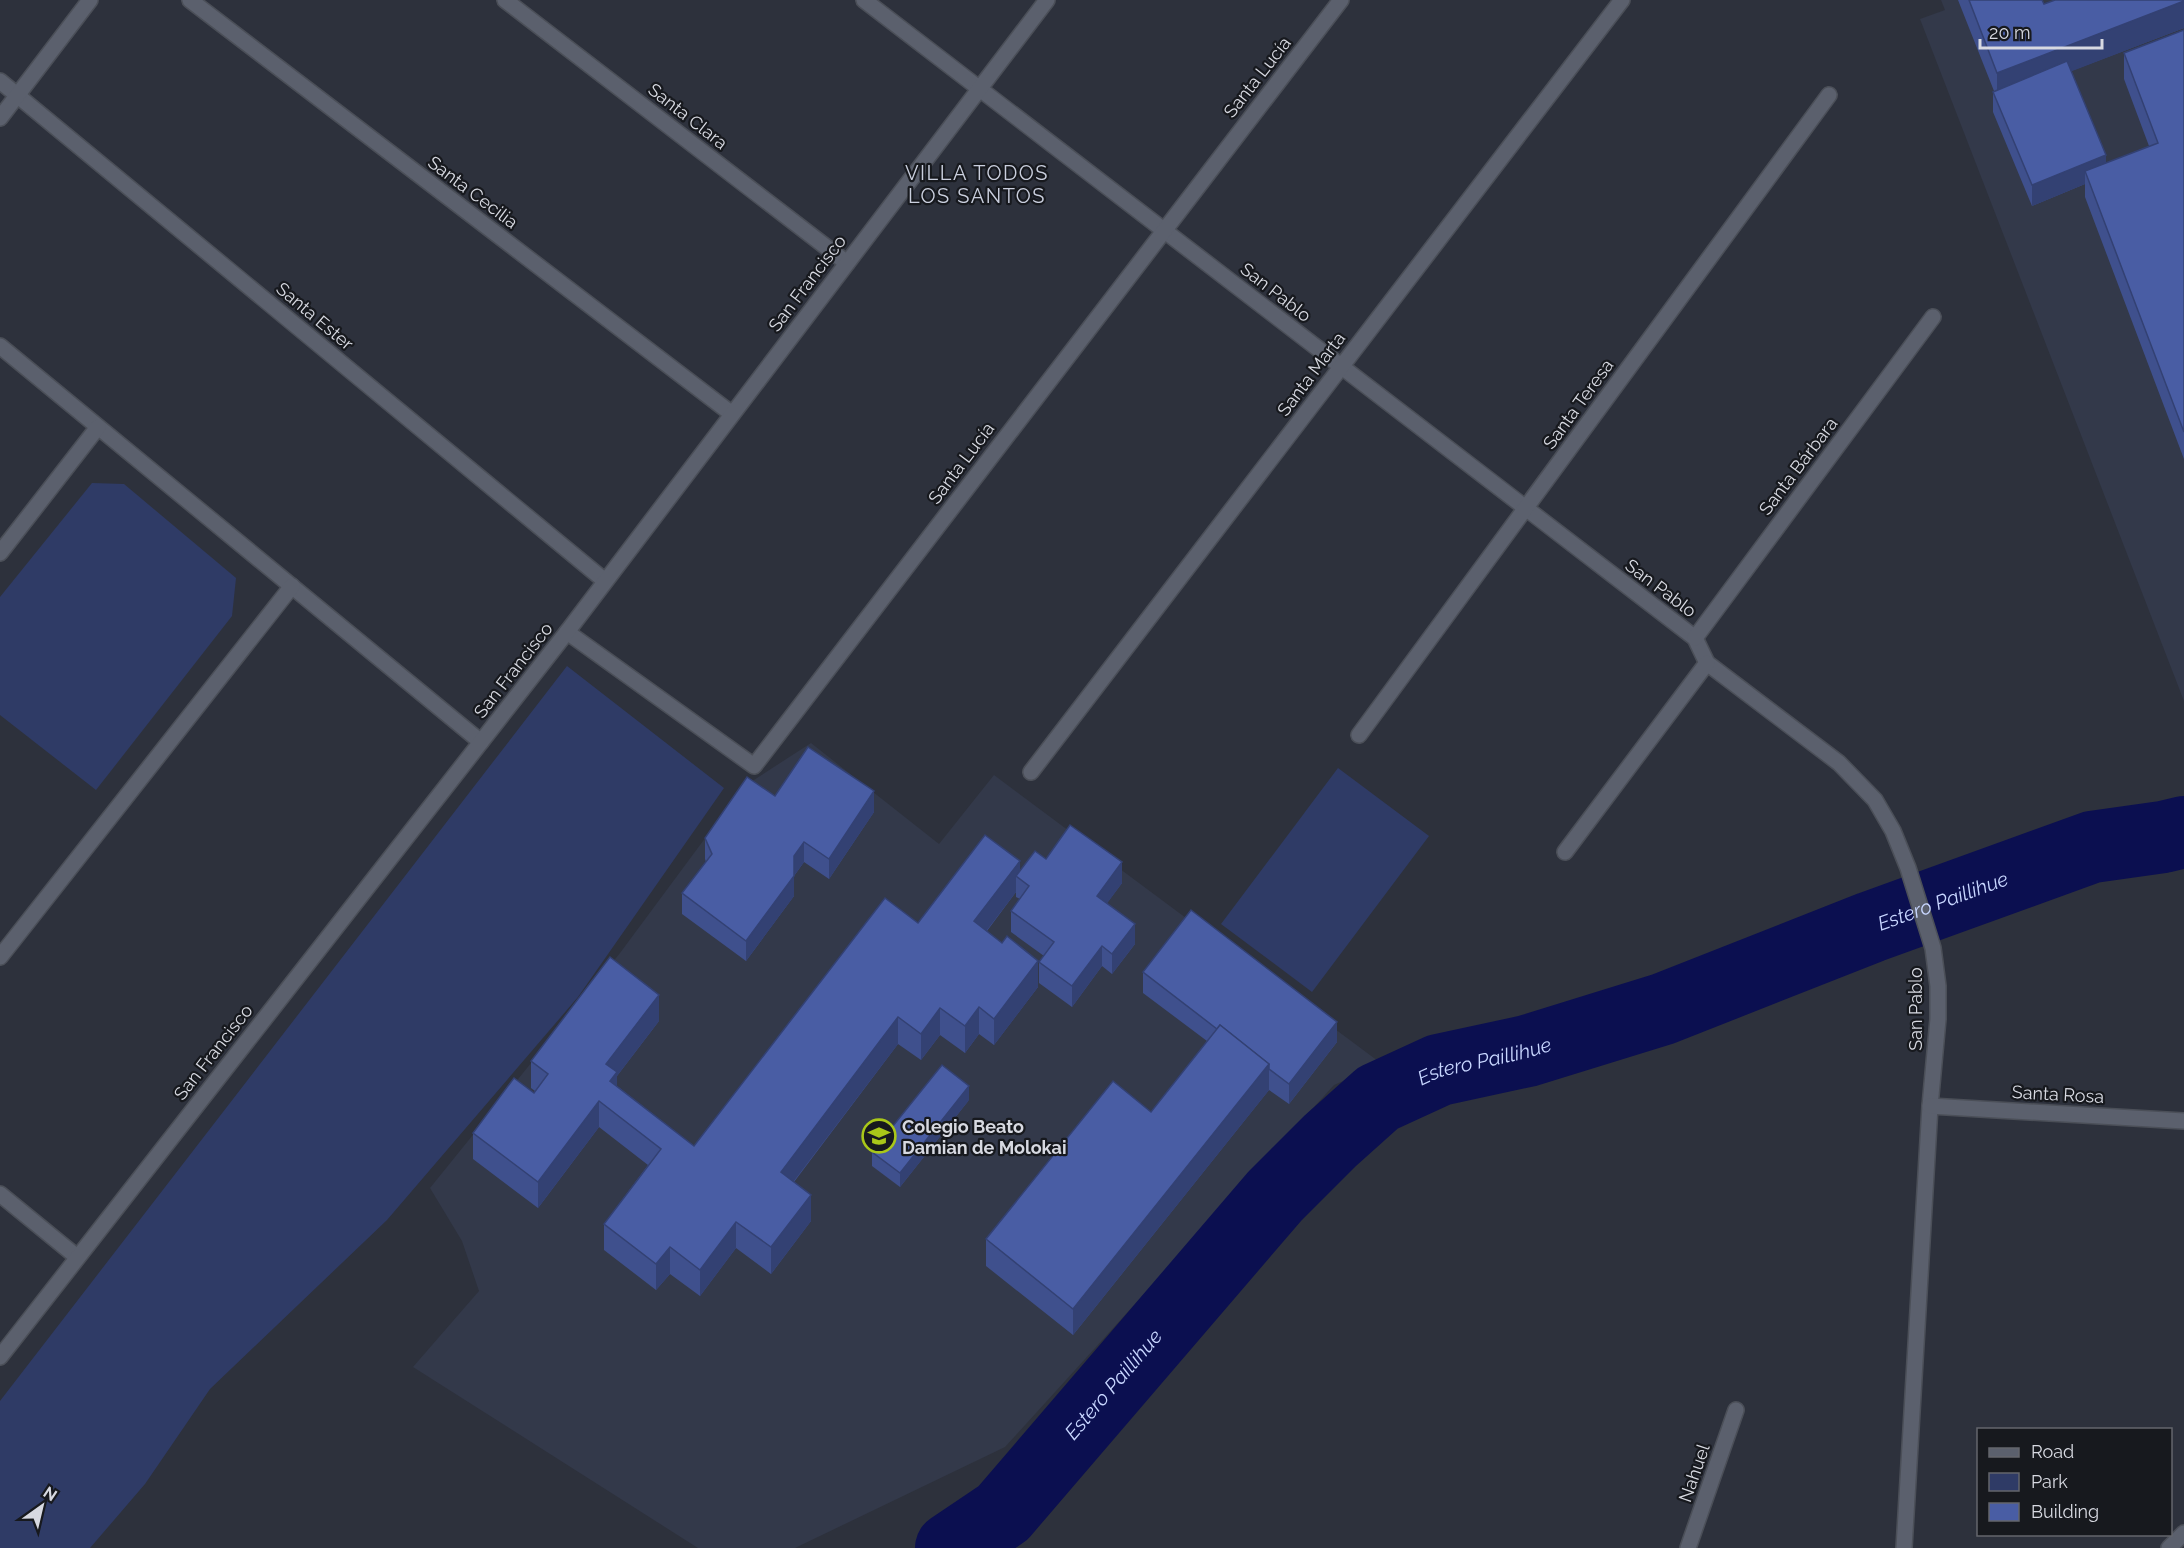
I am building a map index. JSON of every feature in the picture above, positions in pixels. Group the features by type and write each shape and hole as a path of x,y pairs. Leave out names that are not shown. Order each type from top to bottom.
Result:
{"street":[{"path":"0,118 90,0"},
{"name":"Santa Cecilia","path":"190,0 732,414"},
{"name":"Santa Clara","path":"505,0 847,263"},
{"name":"San Pablo","path":"864,0 1695,638 1707,663 1839,764 1875,801 1893,831 1908,868 1933,948 1938,986 1938,1019 1930,1106 1904,1548"},
{"name":"San Francisco","path":"0,1357 567,632 1047,0"},
{"name":"Santa Lucía","path":"567,632 754,766 1341,0"},
{"name":"Santa Marta","path":"1031,772 1622,0"},
{"name":"Santa Ester","path":"0,81 605,582"},
{"name":"Santa Teresa","path":"1359,735 1829,95"},
{"name":"Santa Bárbara","path":"1695,638 1933,317"},
{"path":"0,346 481,742"},
{"path":"0,553 98,427"},
{"path":"0,957 292,586"},
{"path":"1565,852 1707,663"},
{"name":"Santa Rosa","path":"1930,1106 2184,1121"},
{"path":"0,1194 77,1257"},
{"name":"Nahuel","path":"1688,1548 1736,1410"},
{"path":"2169,1548 2184,1533"}],"shaded area":[{"path":"1941,0 2184,0 2184,701 1920,19 1945,10"},
{"name":"Colegio Beato Damian de Molokai","path":"811,743 939,844 994,775 1382,1064 1334,1085 1005,1447 795,1548 698,1548 413,1367 479,1291 462,1241 430,1188 620,953 743,787"}],"green space":[{"path":"92,483 124,484 236,578 232,616 96,790 0,715 0,597"},
{"path":"567,666 724,788 578,997 387,1220 210,1389 145,1484 90,1548 0,1548 0,1401"},
{"path":"1338,768 1429,836 1312,992 1221,924"}],"building":[{"path":"1969,0 2042,0 2044,4 2055,0 2184,1 1997,73"},
{"path":"2184,30 2184,432 2085,171 2158,143 2124,53"},
{"path":"2067,61 2106,155 2032,185 1993,92"},
{"path":"808,747 874,791 829,859 804,842 794,856 794,876 746,941 682,893 712,854 705,838 747,777 775,796"},
{"path":"1070,825 1122,862 1097,896 1135,924 1112,954 1102,946 1072,986 1039,962 1054,942 1011,911 1029,886 1016,876 1035,851 1046,859"},
{"path":"985,835 1020,861 974,921 1002,943 1007,936 1038,961 994,1019 979,1007 965,1026 940,1008 921,1034 898,1017 781,1172 811,1195 771,1247 736,1222 700,1270 670,1247 656,1264 604,1224 661,1149 599,1101 538,1182 473,1133 514,1078 534,1093 548,1074 531,1061 610,957 659,995 606,1064 617,1072 610,1081 694,1146 885,898 918,923"},
{"path":"1191,910 1337,1022 1289,1084 1269,1069 1269,1064 1220,1025 1217,1029 1143,972"},
{"path":"1220,1025 1269,1064 1073,1309 986,1239 1113,1081 1151,1112"},
{"path":"942,1065 969,1086 900,1173 872,1152"}],"waterway":[{"name":"Estero Paillihue","path":"951,1548 1003,1513 1275,1196 1330,1141 1378,1098 1439,1070 1527,1051 1663,1009 1871,927 2092,847 2184,832"}],"place":[{"name":"Colegio Beato Damian de Molokai","path":"879,1136"}],"district":[{"name":"VILLA TODOS LOS SANTOS","path":"977,184"}]}
